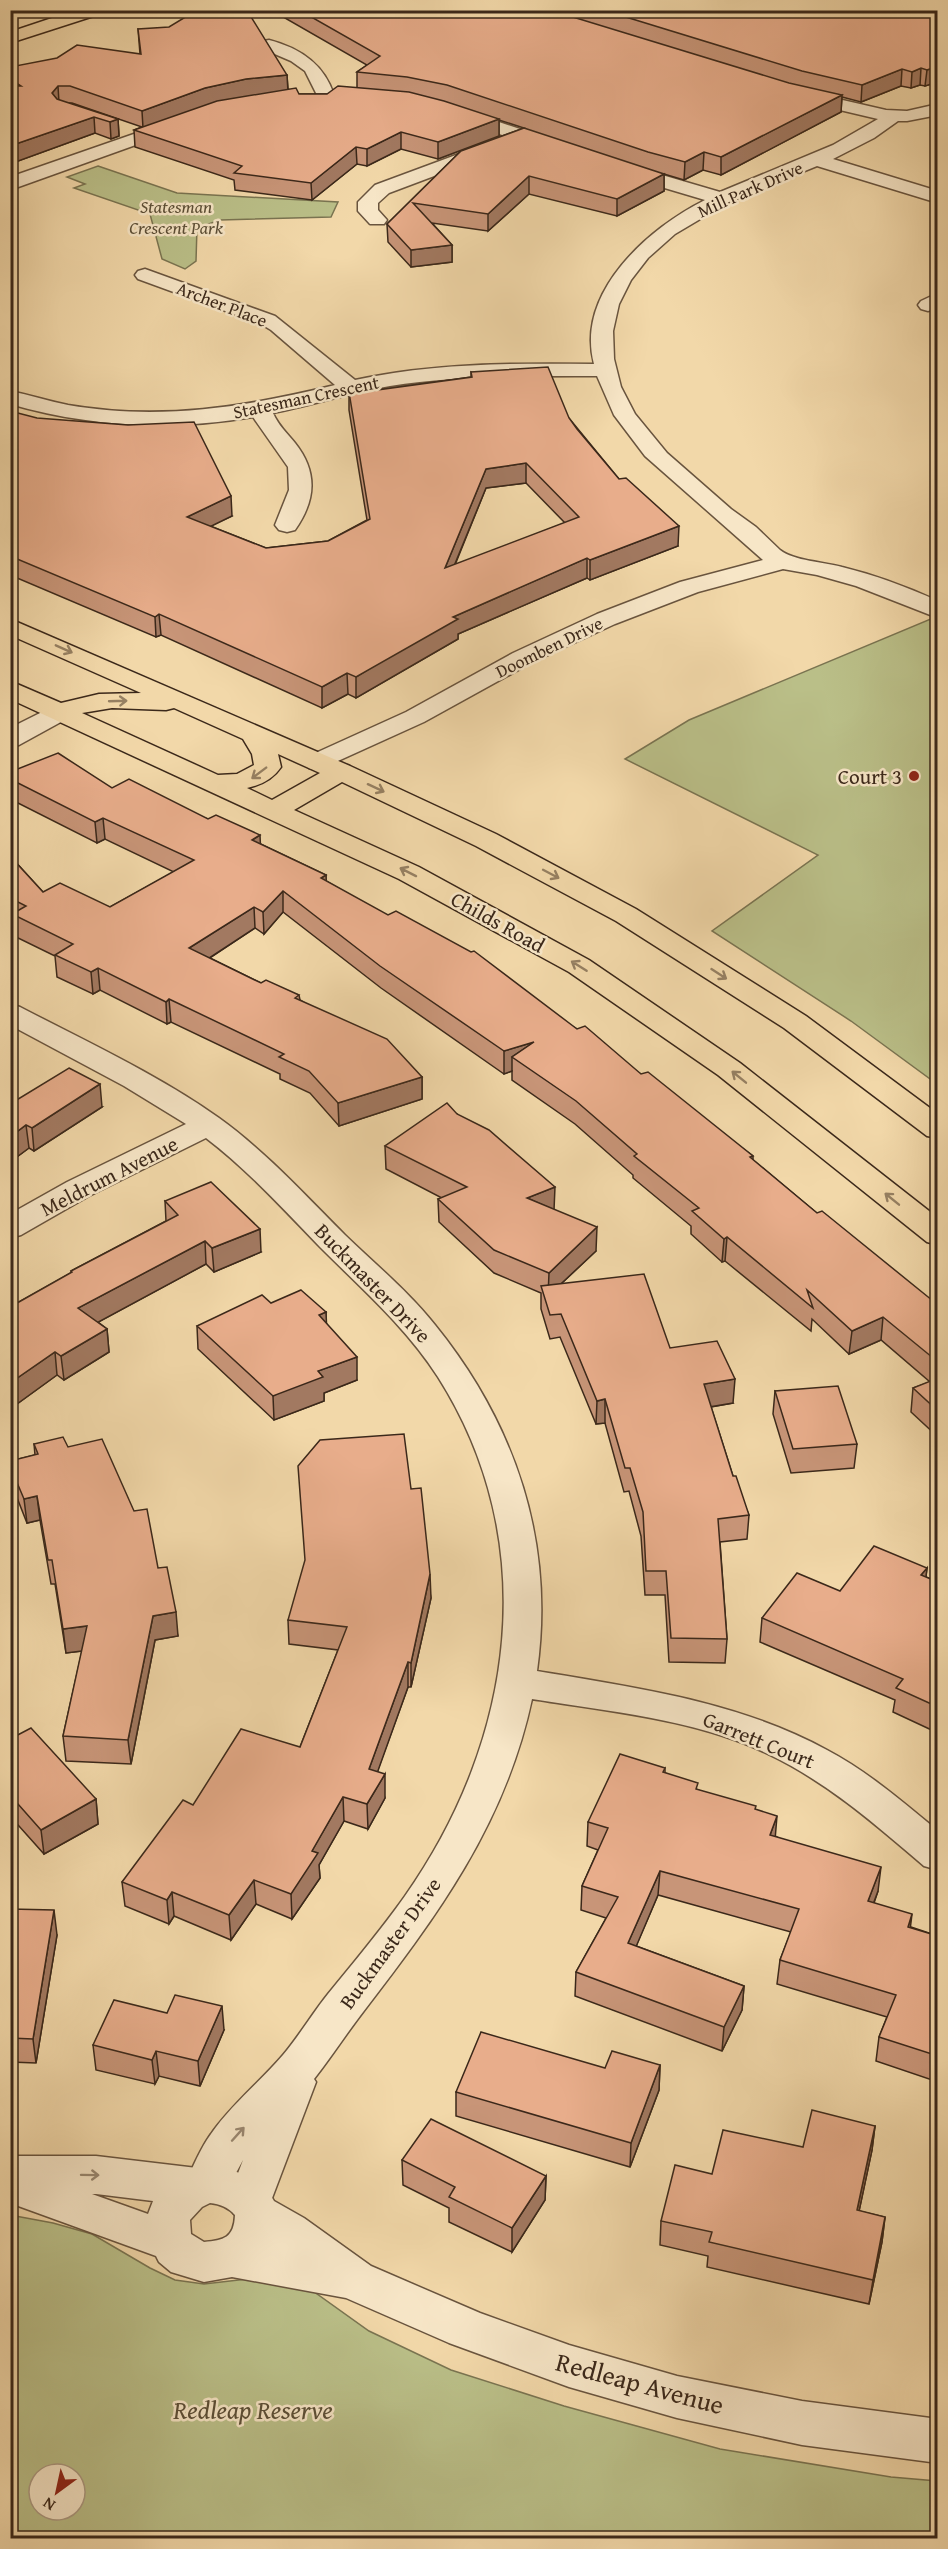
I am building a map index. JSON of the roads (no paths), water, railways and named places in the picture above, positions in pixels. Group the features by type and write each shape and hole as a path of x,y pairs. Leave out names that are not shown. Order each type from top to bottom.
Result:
{"main road":[{"path":"10,14 20,10"},
{"path":"10,38 94,10"},
{"path":"10,626 330,767 486,840 626,915 795,1022 938,1129"},
{"name":"Childs Road","path":"10,689 409,873 579,966 729,1069 938,1235"},
{"path":"61,712 81,704 117,700 184,702"},
{"path":"215,783 244,783 258,776 268,767 265,754 254,734"},
{"path":"263,805 330,767"}],"street":[{"path":"269,45 312,67 319,74 325,95"},
{"path":"789,93 852,118 892,121"},
{"path":"305,96 349,96"},
{"path":"440,108 575,153"},
{"name":"Mill Park Drive","path":"892,121 938,110"},
{"name":"Mill Park Drive","path":"892,121 915,123 938,116"},
{"path":"10,184 189,119"},
{"name":"Mill Park Drive","path":"779,555 722,513 647,445 625,417 611,393 604,370 601,346 603,318 625,274 646,248 668,229 720,198 837,151 886,135 892,131 892,121"},
{"path":"120,128 144,136"},
{"path":"376,220 368,211 368,202 382,189 524,136"},
{"path":"816,160 938,197"},
{"path":"604,164 720,198"},
{"name":"Archer Place","path":"145,275 268,320 350,387"},
{"name":"Statesman Crescent","path":"10,397 84,416 201,416 260,410 350,387 438,374 604,370"},
{"path":"260,410 271,431 300,463 301,488 287,525"},
{"path":"779,555 938,605"},
{"name":"Doomben Drive","path":"330,767 415,717 549,645 606,619 779,555"},
{"path":"912,598 938,611"},
{"path":"10,739 61,712"},
{"name":"Buckmaster Drive","path":"10,1013 139,1082 209,1125 244,1153 395,1301 424,1333 467,1395 492,1448 506,1487 519,1535 524,1618 517,1682 491,1772 457,1847 402,1933 342,2007 301,2064 228,2146 201,2185"},
{"name":"Meldrum Avenue","path":"10,1228 78,1189 209,1125"},
{"name":"Garrett Court","path":"517,1682 682,1711 730,1723 813,1760 849,1782 938,1855"},
{"name":"Buckmaster Drive","path":"253,2207 301,2064"},
{"path":"10,2175 96,2175 232,2187 242,2192 253,2207 257,2227 253,2239 244,2250 232,2258 218,2262 189,2259 177,2251 169,2241 166,2228 167,2215 173,2203 183,2194 201,2185"},
{"path":"10,2184 169,2241"},
{"name":"Redleap Avenue","path":"253,2207 355,2280 465,2328 558,2362 677,2397 802,2423 938,2441"},
{"name":"Redleap Avenue","path":"232,2258 355,2280"}],"place":[{"name":"Court 3","path":"914,776"}],"park label":[{"name":"Statesman Crescent Park","path":"176,216"},
{"name":"Redleap Reserve","path":"253,2409"}]}
